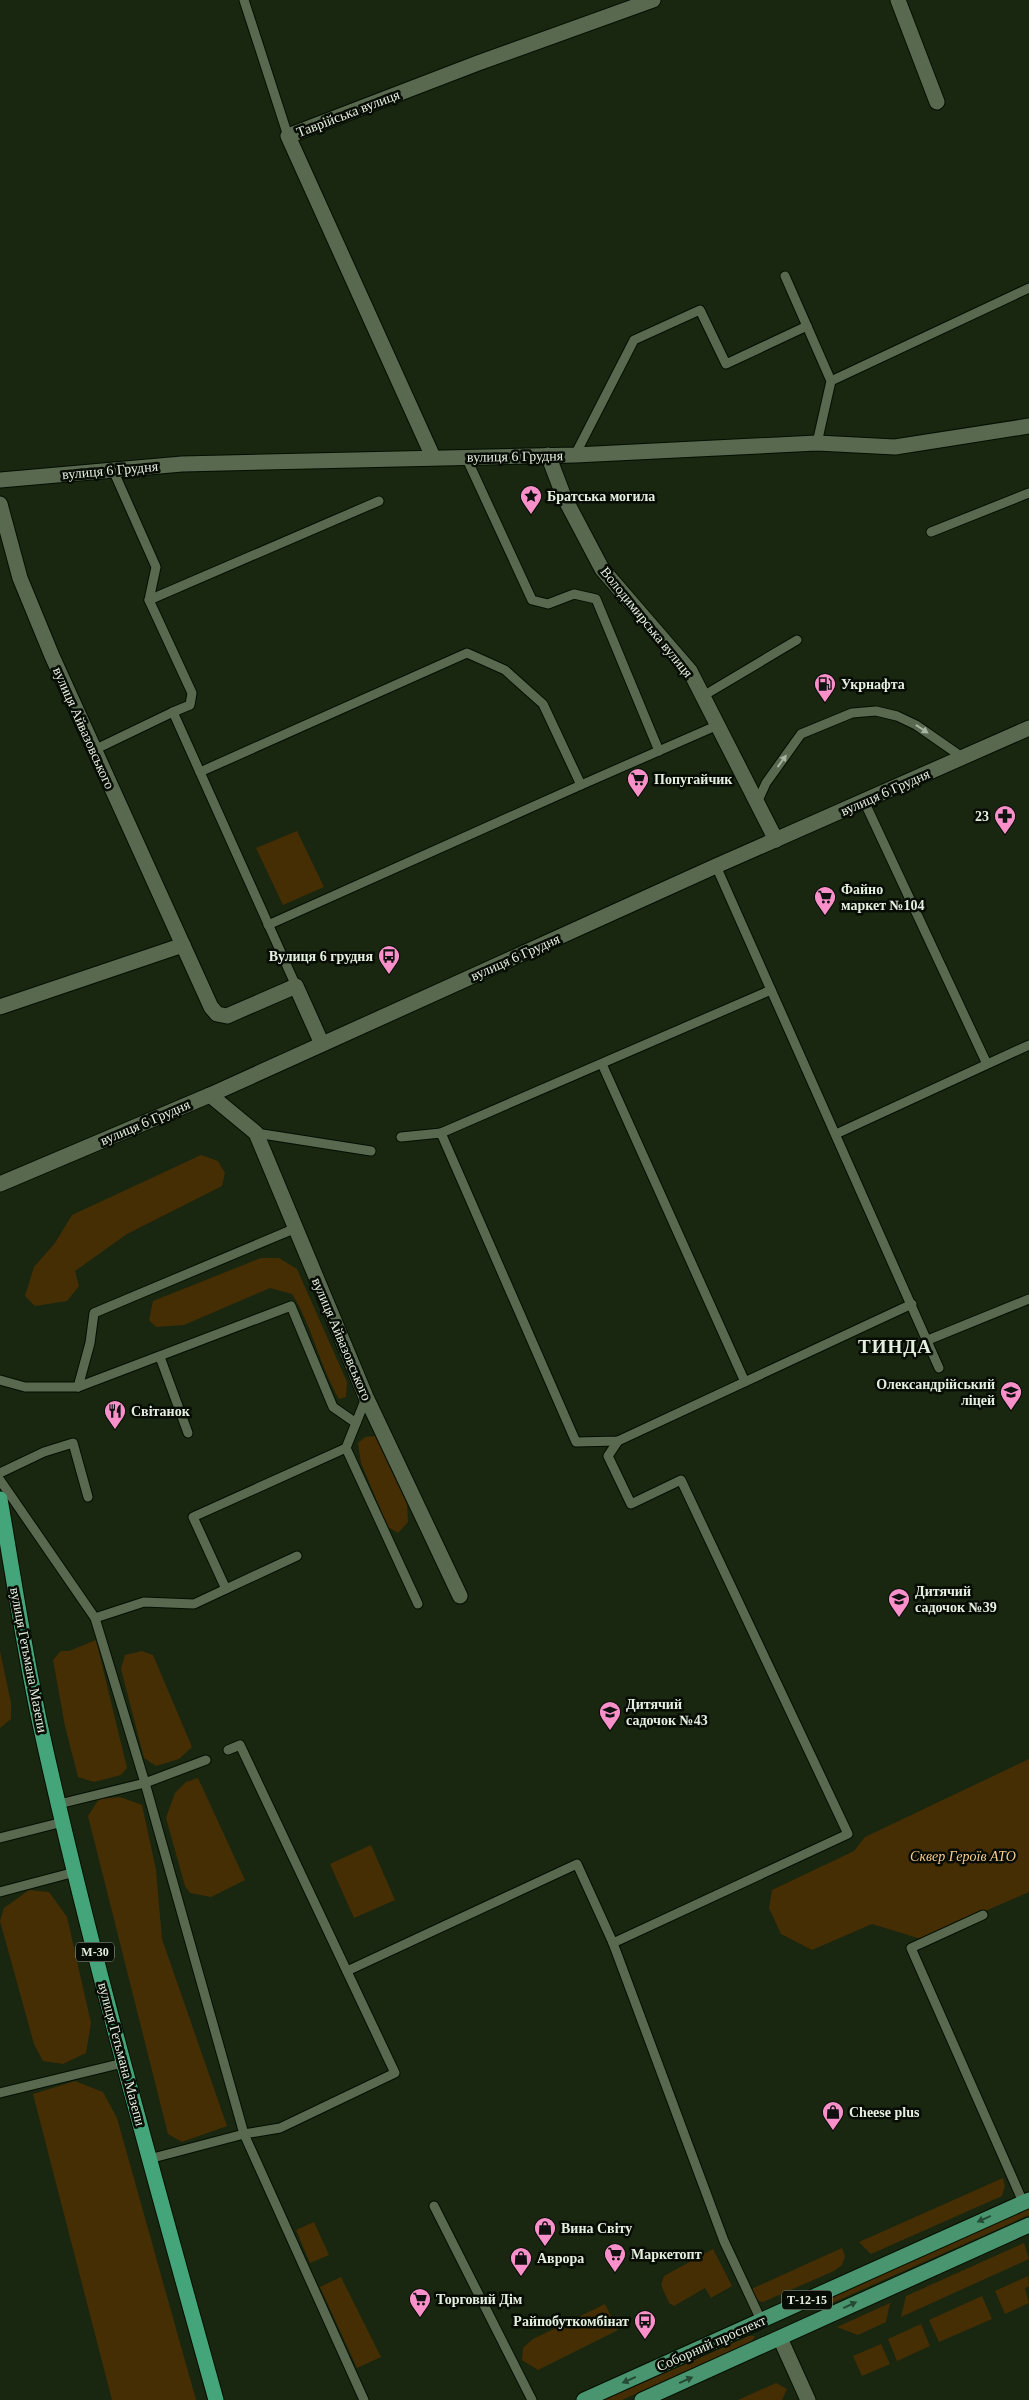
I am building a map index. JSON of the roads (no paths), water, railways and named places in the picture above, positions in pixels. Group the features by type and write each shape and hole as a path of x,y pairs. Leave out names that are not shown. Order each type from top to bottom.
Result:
{"highway":[{"name":"вулиця Гетьмана Мазепи","path":"0,1499 27,1656 63,1822 123,2063 216,2400"}],"main road":[{"name":"Соборний проспект","path":"584,2400 1026,2201"},
{"name":"Соборний проспект","path":"651,2398 1029,2225"},
{"path":"765,2318 780,2338"}],"street":[{"name":"Таврійська вулиця","path":"433,457 288,136 478,63 653,0"},
{"path":"898,0 937,102"},
{"name":"вулиця 6 Грудня","path":"0,480 182,464 433,457 548,456 817,442 894,447 1029,426"},
{"name":"Володимирська вулиця","path":"548,456 564,497 602,569 690,671 776,840"},
{"name":"вулиця Айвазовського","path":"0,504 20,578 52,656 211,1007 218,1014 228,1016 296,986"},
{"name":"вулиця 6 Грудня","path":"0,1184 210,1095 716,866 1029,728"},
{"path":"0,1007 183,946"},
{"path":"296,986 322,1044"},
{"name":"вулиця Айвазовського","path":"210,1095 256,1133 366,1397 460,1596"},
{"path":"780,2338 808,2400"}],"lane":[{"path":"244,0 288,136"},
{"path":"785,276 831,381 817,442"},
{"path":"831,381 1029,288"},
{"path":"575,455 634,340 700,310 726,364 807,326"},
{"path":"466,457 532,600 548,604 574,594 596,599 659,751"},
{"path":"94,750 190,705 192,693 149,600 156,567 114,470"},
{"path":"931,532 1029,492"},
{"path":"149,600 378,501"},
{"path":"703,696 797,640"},
{"path":"200,772 467,653 505,670 542,704 581,785"},
{"path":"757,803 766,783 801,734 852,712 876,711 897,716 916,725 962,758"},
{"path":"173,712 296,986"},
{"path":"268,925 718,725"},
{"path":"864,801 986,1064"},
{"path":"716,866 939,1368"},
{"path":"401,1137 441,1133 771,990"},
{"path":"836,1134 1029,1044"},
{"path":"602,1064 745,1382"},
{"path":"256,1133 371,1151"},
{"path":"441,1133 576,1442 618,1441 912,1304"},
{"path":"78,1387 90,1343 94,1313 296,1228"},
{"path":"928,1340 1029,1299"},
{"path":"0,1380 25,1387 78,1387 291,1306 333,1407 356,1423"},
{"path":"160,1357 188,1433"},
{"path":"226,1589 193,1517 346,1448 366,1397"},
{"path":"613,1943 848,1834 682,1480 631,1504 608,1456 618,1441"},
{"path":"0,1472 44,1452 73,1442 88,1497"},
{"path":"346,1448 418,1604"},
{"path":"0,1480 95,1618 145,1783 244,2134 364,2400"},
{"path":"95,1618 144,1602 194,1604 297,1556"},
{"path":"149,2159 244,2134 280,2128 395,2073 240,1745 228,1750"},
{"path":"59,1804 145,1783 206,1760"},
{"path":"0,1838 63,1822"},
{"path":"347,1971 577,1864 613,1943 724,2241 765,2318"},
{"path":"0,1892 75,1872"},
{"path":"983,1915 911,1948 1026,2201"},
{"path":"0,2093 123,2063"},
{"path":"434,2206 532,2400"}],"place":[{"name":"Братська могила","path":"531,515"},
{"name":"Укрнафта","path":"825,703"},
{"name":"Попугайчик","path":"638,798"},
{"name":"23","path":"1005,835"},
{"name":"Файно маркет №104","path":"825,916"},
{"name":"Вулиця 6 грудня","path":"389,975"},
{"name":"Олександрійський ліцей","path":"1011,1411"},
{"name":"Світанок","path":"115,1430"},
{"name":"Дитячий садочок №39","path":"899,1618"},
{"name":"Дитячий садочок №43","path":"610,1731"},
{"name":"Cheese plus","path":"833,2131"},
{"name":"Вина Світу","path":"545,2247"},
{"name":"Маркетопт","path":"615,2273"},
{"name":"Аврора","path":"521,2277"},
{"name":"Торговий Дім","path":"420,2318"},
{"name":"Райпобуткомбінат","path":"645,2340"}],"district":[{"name":"ТИНДА","path":"895,1346"}],"park label":[{"name":"Сквер Героїв АТО","path":"963,1856"}]}
